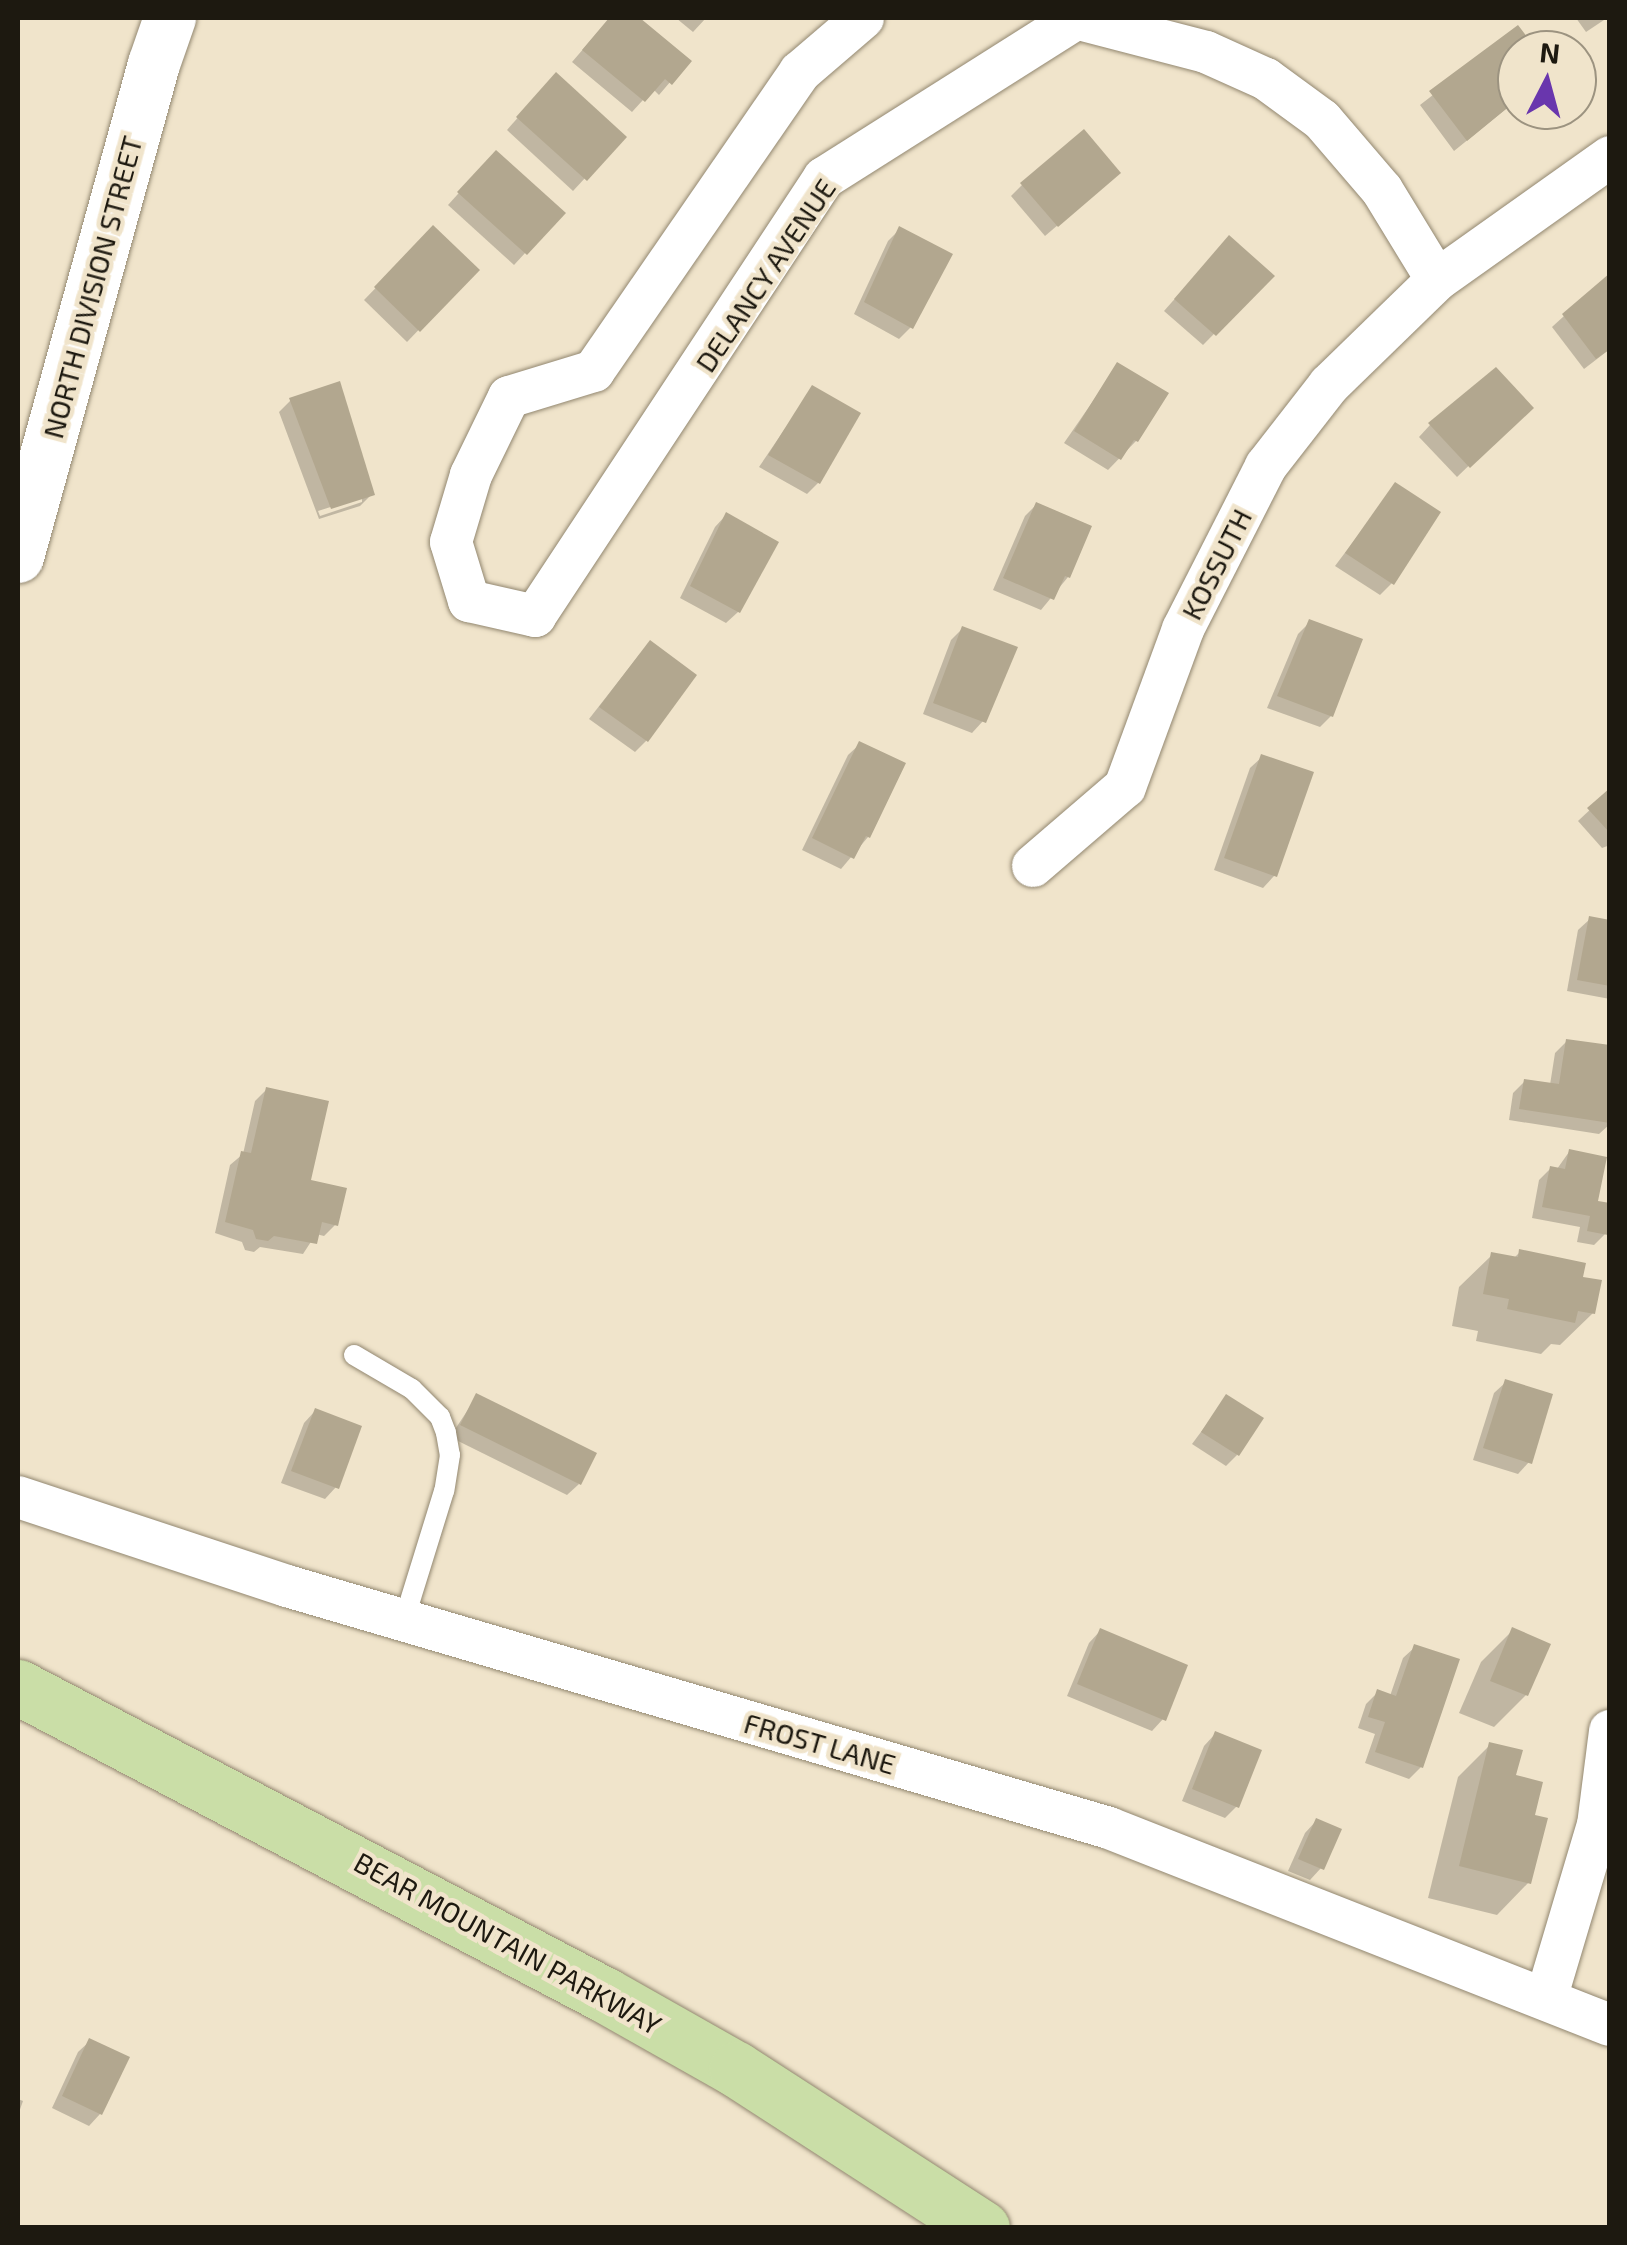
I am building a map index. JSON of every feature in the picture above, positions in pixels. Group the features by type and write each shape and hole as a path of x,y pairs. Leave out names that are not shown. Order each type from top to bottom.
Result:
{"highway":[{"name":"BEAR MOUNTAIN PARKWAY","path":"18,1687 424,1896 622,2004 736,2070 982,2228"}],"street":[{"name":"NORTH DIVISION STREET","path":"18,557 170,18"},
{"name":"DELANCY AVENUE","path":"863,18 800,72 594,371 509,397 472,474 451,542 469,601 535,616 824,178 1076,18"},
{"path":"1076,18 1206,52 1266,79 1322,120 1382,190 1438,280"},
{"name":"KOSSUTH","path":"1034,866 1125,787 1183,629 1266,466 1329,385 1438,280 1610,157"},
{"name":"FROST LANE","path":"18,1497 404,1620 1109,1828 1610,2026"},
{"path":"1546,1999 1598,1825 1610,1730"}],"lane":[{"path":"354,1355 412,1389 430,1406 440,1417 448,1444 444,1491 404,1620"}],"building":[{"path":"609,18 640,18 692,61 672,85 665,79 645,102 582,50"},
{"path":"1497,41 1497,116 1467,141 1429,91"},
{"path":"556,72 627,137 587,181 516,117"},
{"path":"1084,129 1121,173 1058,227 1020,183"},
{"path":"496,150 566,213 527,255 457,192"},
{"path":"433,225 480,270 420,332 374,287"},
{"path":"899,226 953,254 913,329 864,302"},
{"path":"1229,235 1275,276 1216,336 1174,299"},
{"path":"1610,273 1610,349 1596,359 1562,314"},
{"path":"1117,362 1169,393 1138,442 1134,440 1121,460 1074,431"},
{"path":"1496,367 1534,408 1470,468 1428,423"},
{"path":"340,381 375,495 331,509 289,398"},
{"path":"812,385 861,413 820,484 768,455"},
{"path":"1395,482 1441,512 1394,585 1345,553"},
{"path":"1036,502 1092,526 1070,578 1065,576 1054,600 1003,578"},
{"path":"726,512 779,542 740,613 690,586"},
{"path":"1309,619 1363,639 1333,717 1277,696"},
{"path":"962,626 1018,647 986,723 933,703"},
{"path":"650,640 697,675 648,742 599,707"},
{"path":"859,741 906,763 870,838 866,836 854,859 812,838"},
{"path":"1261,754 1314,772 1277,877 1224,858"},
{"path":"1610,788 1610,833 1587,808"},
{"path":"1589,916 1610,920 1610,986 1577,980"},
{"path":"1566,1039 1610,1045 1610,1123 1519,1109 1524,1079 1559,1084"},
{"path":"266,1087 329,1101 311,1180 347,1188 338,1226 322,1222 317,1244 274,1236 268,1241 256,1239 253,1230 225,1222 241,1151 251,1153"},
{"path":"1569,1149 1607,1157 1598,1201 1610,1203 1608,1235 1587,1231 1590,1216 1542,1207 1550,1166 1565,1169"},
{"path":"1519,1249 1586,1263 1583,1277 1602,1280 1595,1314 1578,1311 1575,1323 1507,1309 1509,1299 1483,1294 1491,1252 1518,1257"},
{"path":"1505,1379 1553,1394 1532,1464 1483,1448"},
{"path":"476,1393 597,1453 581,1485 460,1425"},
{"path":"1226,1394 1264,1418 1239,1456 1201,1432"},
{"path":"315,1408 362,1426 339,1489 291,1471"},
{"path":"1512,1627 1551,1644 1528,1696 1490,1681"},
{"path":"1100,1628 1188,1665 1166,1721 1077,1684"},
{"path":"1414,1644 1460,1659 1423,1768 1375,1752 1385,1722 1368,1717 1377,1689 1396,1696"},
{"path":"1215,1731 1262,1750 1239,1808 1192,1789"},
{"path":"1489,1742 1523,1750 1516,1775 1543,1782 1535,1815 1548,1818 1531,1884 1459,1866"},
{"path":"1316,1818 1342,1829 1324,1870 1298,1859"},
{"path":"89,2038 130,2057 102,2115 62,2096"}]}
